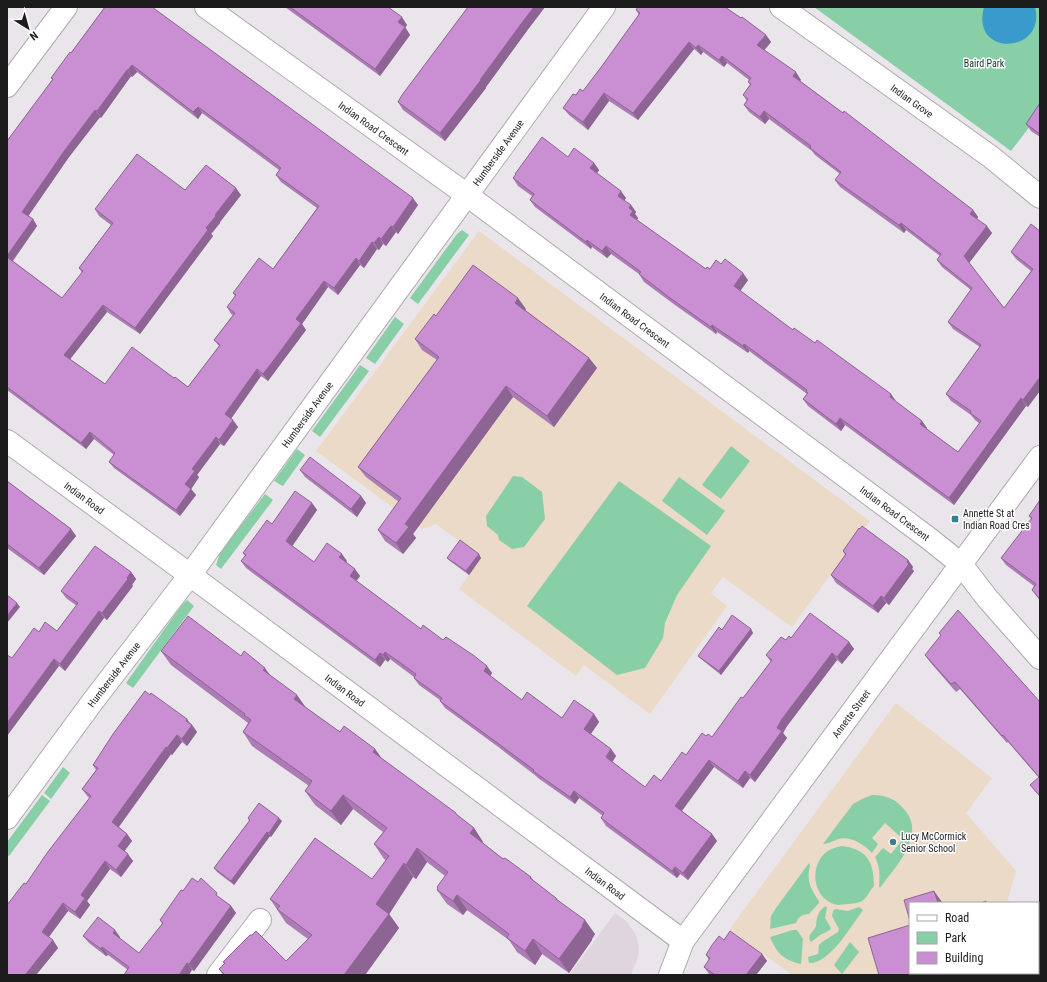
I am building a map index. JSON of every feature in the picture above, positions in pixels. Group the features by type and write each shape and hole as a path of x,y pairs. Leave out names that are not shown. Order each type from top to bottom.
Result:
{"street":[{"path":"7,86 66,7"},
{"name":"Indian Road Crescent","path":"206,7 467,196 927,537 961,564 987,598 1040,658"},
{"name":"Humberside Avenue","path":"7,818 93,701 190,575 604,7"},
{"name":"Indian Grove","path":"781,7 991,157 1040,197"},
{"name":"Indian Road","path":"7,441 683,941"},
{"name":"Annette Street","path":"670,975 683,941 1040,457"},
{"path":"218,975 260,920"}],"shaded area":[{"path":"479,231 870,521 792,627 723,577 711,593 727,606 650,714 584,665 576,676 459,589 481,557 436,524 422,529 316,451"},
{"name":"Lucy McCormick Senior School","path":"896,703 992,778 966,813 1016,871 1008,898 1009,902 909,902 909,974 1032,975 792,975 729,930"},
{"path":"615,913 626,921 635,933 639,946 638,957 631,975 569,975"}],"green space":[{"name":"Baird Park","path":"814,7 1040,7 1040,113 1011,151"},
{"path":"462,230 469,235 418,304 410,298 457,234"},
{"path":"395,317 404,324 375,364 366,358"},
{"path":"360,365 369,371 320,437 312,431"},
{"path":"731,446 750,461 721,499 702,485"},
{"path":"297,449 305,455 283,486 274,481"},
{"path":"513,476 522,477 542,492 545,519 524,547 512,549 499,540 498,535 487,526 486,516"},
{"path":"679,477 725,511 707,535 662,501"},
{"path":"619,481 711,546 677,595 665,623 663,638 645,668 617,675 527,606"},
{"path":"265,494 273,500 221,569 216,565 220,553"},
{"path":"187,600 194,606 133,688 126,683 181,606"},
{"path":"63,767 70,773 51,799 44,793"},
{"path":"42,795 50,801 9,856 7,854 7,842"},
{"path":"872,795 881,796 896,801 909,817 912,828 911,838 907,849 901,860 880,888 879,868 875,857 883,848 891,854 903,839 885,823 872,838 878,844 872,853 861,844 843,838 823,844 853,804"},
{"path":"842,846 858,850 867,858 873,870 874,886 862,901 838,905 823,897 816,884 815,875 816,867 825,853 833,848"},
{"path":"809,863 810,885 819,903 809,914 803,915 799,918 796,923 770,929 771,916"},
{"path":"826,906 825,918 831,928 811,942 809,937 816,926 818,915"},
{"path":"859,907 863,910 845,936 831,952 816,962 809,963 808,957 818,954 819,945 838,932 839,929 832,916 833,911 835,909 848,911"},
{"path":"797,930 803,939 801,964 786,958 778,952 770,937"},
{"path":"850,942 859,952 842,974 834,965"}],"water":[{"path":"984,7 1035,7 1036,23 1030,34 1020,41 1009,44 997,42 988,35 983,24"}],"building":[{"path":"105,7 152,7 413,198 393,227 391,226 381,239 379,237 374,243 372,242 359,261 356,258 334,288 324,281 296,319 301,323 277,356 263,374 257,369 225,414 233,420 219,440 216,437 192,469 195,471 185,484 191,489 176,510 109,462 115,453 90,432 81,443 7,387 7,257 62,298 83,271 79,268 113,223 95,209 137,154 185,190 206,165 236,188 206,228 208,230 135,328 103,305 64,355 105,384 132,347 188,387 220,345 214,340 235,313 227,307 236,295 233,293 259,258 273,269 319,206 276,175 281,168 252,146 198,107 193,112 132,65 97,111 95,110 65,150 22,212 33,219 7,256 7,141 53,79 51,78 70,52 71,53"},
{"path":"290,7 388,7 402,17 398,22 405,27 375,69"},
{"path":"468,7 534,7 440,133 398,102"},
{"path":"638,7 725,7 741,18 742,17 766,35 757,45 796,72 793,76 843,113 844,111 973,210 970,214 987,226 964,256 1004,308 1033,269 1011,252 1031,224 1040,231 1040,377 1023,400 1021,398 949,498 840,418 836,424 803,399 808,393 806,392 807,390 744,344 743,346 712,325 711,327 670,298 639,274 641,272 606,246 602,251 587,240 586,242 530,200 534,194 513,178 542,137 568,157 574,148 594,163 590,168 621,191 618,196 631,205 629,208 633,211 630,215 706,269 707,267 710,269 716,260 721,264 725,259 743,273 734,286 793,330 794,328 815,343 817,340 891,394 890,397 922,421 920,424 958,452 981,421 970,413 971,411 946,394 981,345 948,322 972,288 937,260 941,254 901,223 899,225 835,180 841,172 810,148 811,146 764,111 760,117 744,105 748,99 743,95 751,84 748,82 751,78 722,56 719,60 698,45 696,48 689,42 633,113 604,93 583,122 563,108 573,94 576,95 580,89 583,91 602,66 640,13 636,10"},
{"path":"1040,103 1040,134 1026,124"},
{"path":"473,265 518,298 515,303 589,358 547,416 506,386 405,524 409,527 396,543 378,530 401,498 358,467 439,357 415,339 434,314 436,316"},
{"path":"310,457 361,496 351,509 300,470"},
{"path":"7,481 71,529 39,568 7,544"},
{"path":"295,491 312,503 286,541 287,542 314,562 327,543 342,554 339,557 355,569 350,576 421,629 423,625 443,640 446,637 473,655 487,666 484,671 522,700 527,692 562,718 574,700 594,714 584,729 611,749 606,757 645,787 654,775 661,781 682,752 686,755 702,733 706,736 708,734 712,737 741,697 743,698 772,660 766,655 781,637 786,640 789,636 791,638 810,613 849,642 837,657 832,653 782,719 777,728 782,731 750,775 745,771 738,781 709,760 675,806 712,834 683,873 675,867 672,871 601,818 604,813 574,791 570,797 440,701 442,698 414,678 416,674 385,652 383,655 380,653 375,660 241,561 246,555 243,553 267,520 272,524"},
{"path":"1040,500 1040,599 1032,590 1036,584 1001,558 1032,518 1029,516"},
{"path":"862,526 908,560 907,562 909,564 884,598 881,596 873,606 831,575 846,554 843,551"},
{"path":"460,540 479,554 466,571 447,558"},
{"path":"95,546 131,572 127,578 128,579 102,613 99,611 60,664 54,659 7,723 7,655 12,658 34,628 39,632 45,622 57,631 78,603 61,591"},
{"path":"7,595 17,603 7,616"},
{"path":"958,610 1040,702 1040,796 1030,785 1039,777 955,682 951,684 925,655 941,635 939,633"},
{"path":"732,615 751,629 719,671 698,656 719,627 722,630"},
{"path":"188,616 241,656 244,651 265,668 263,670 297,695 294,699 340,732 344,726 375,749 373,752 474,828 470,833 503,859 505,858 531,877 530,878 556,899 585,920 583,926 559,959 533,939 525,951 507,938 509,934 457,895 453,901 437,890 437,887 448,872 417,848 406,865 404,863 376,904 389,914 344,975 225,975 219,969 225,963 223,962 256,931 286,961 312,935 277,909 280,906 270,899 315,838 372,879 389,856 374,844 387,828 343,795 331,811 305,791 312,781 243,732 251,720 244,715 245,714 161,651"},
{"path":"145,691 150,695 151,693 187,719 186,721 192,725 182,739 177,735 167,748 166,747 112,822 127,834 118,846 128,854 116,870 105,861 81,895 85,898 75,912 63,903 42,932 53,940 25,975 7,975 7,905 24,883 26,884 47,853 91,796 82,789 98,768 93,765 113,734"},
{"path":"259,803 279,818 231,881 214,868 250,820 248,818"},
{"path":"192,878 198,882 201,878 217,893 216,895 231,906 189,964 187,963 179,975 124,975 129,967 102,947 101,949 83,936 98,917 115,930 113,933 139,953 163,923 160,920 181,890 183,891"},
{"path":"934,891 938,902 909,902 909,918 904,900"},
{"path":"1040,906 1040,975 879,975 868,938 909,925 909,974 1039,974"},
{"path":"730,931 762,954 746,975 715,975 704,967 710,958 706,955 712,945 719,936 724,940"}],"place":[{"name":"Annette St at Indian Road Cres","path":"955,519"},
{"name":"Lucy McCormick Senior School","path":"893,842"}]}
